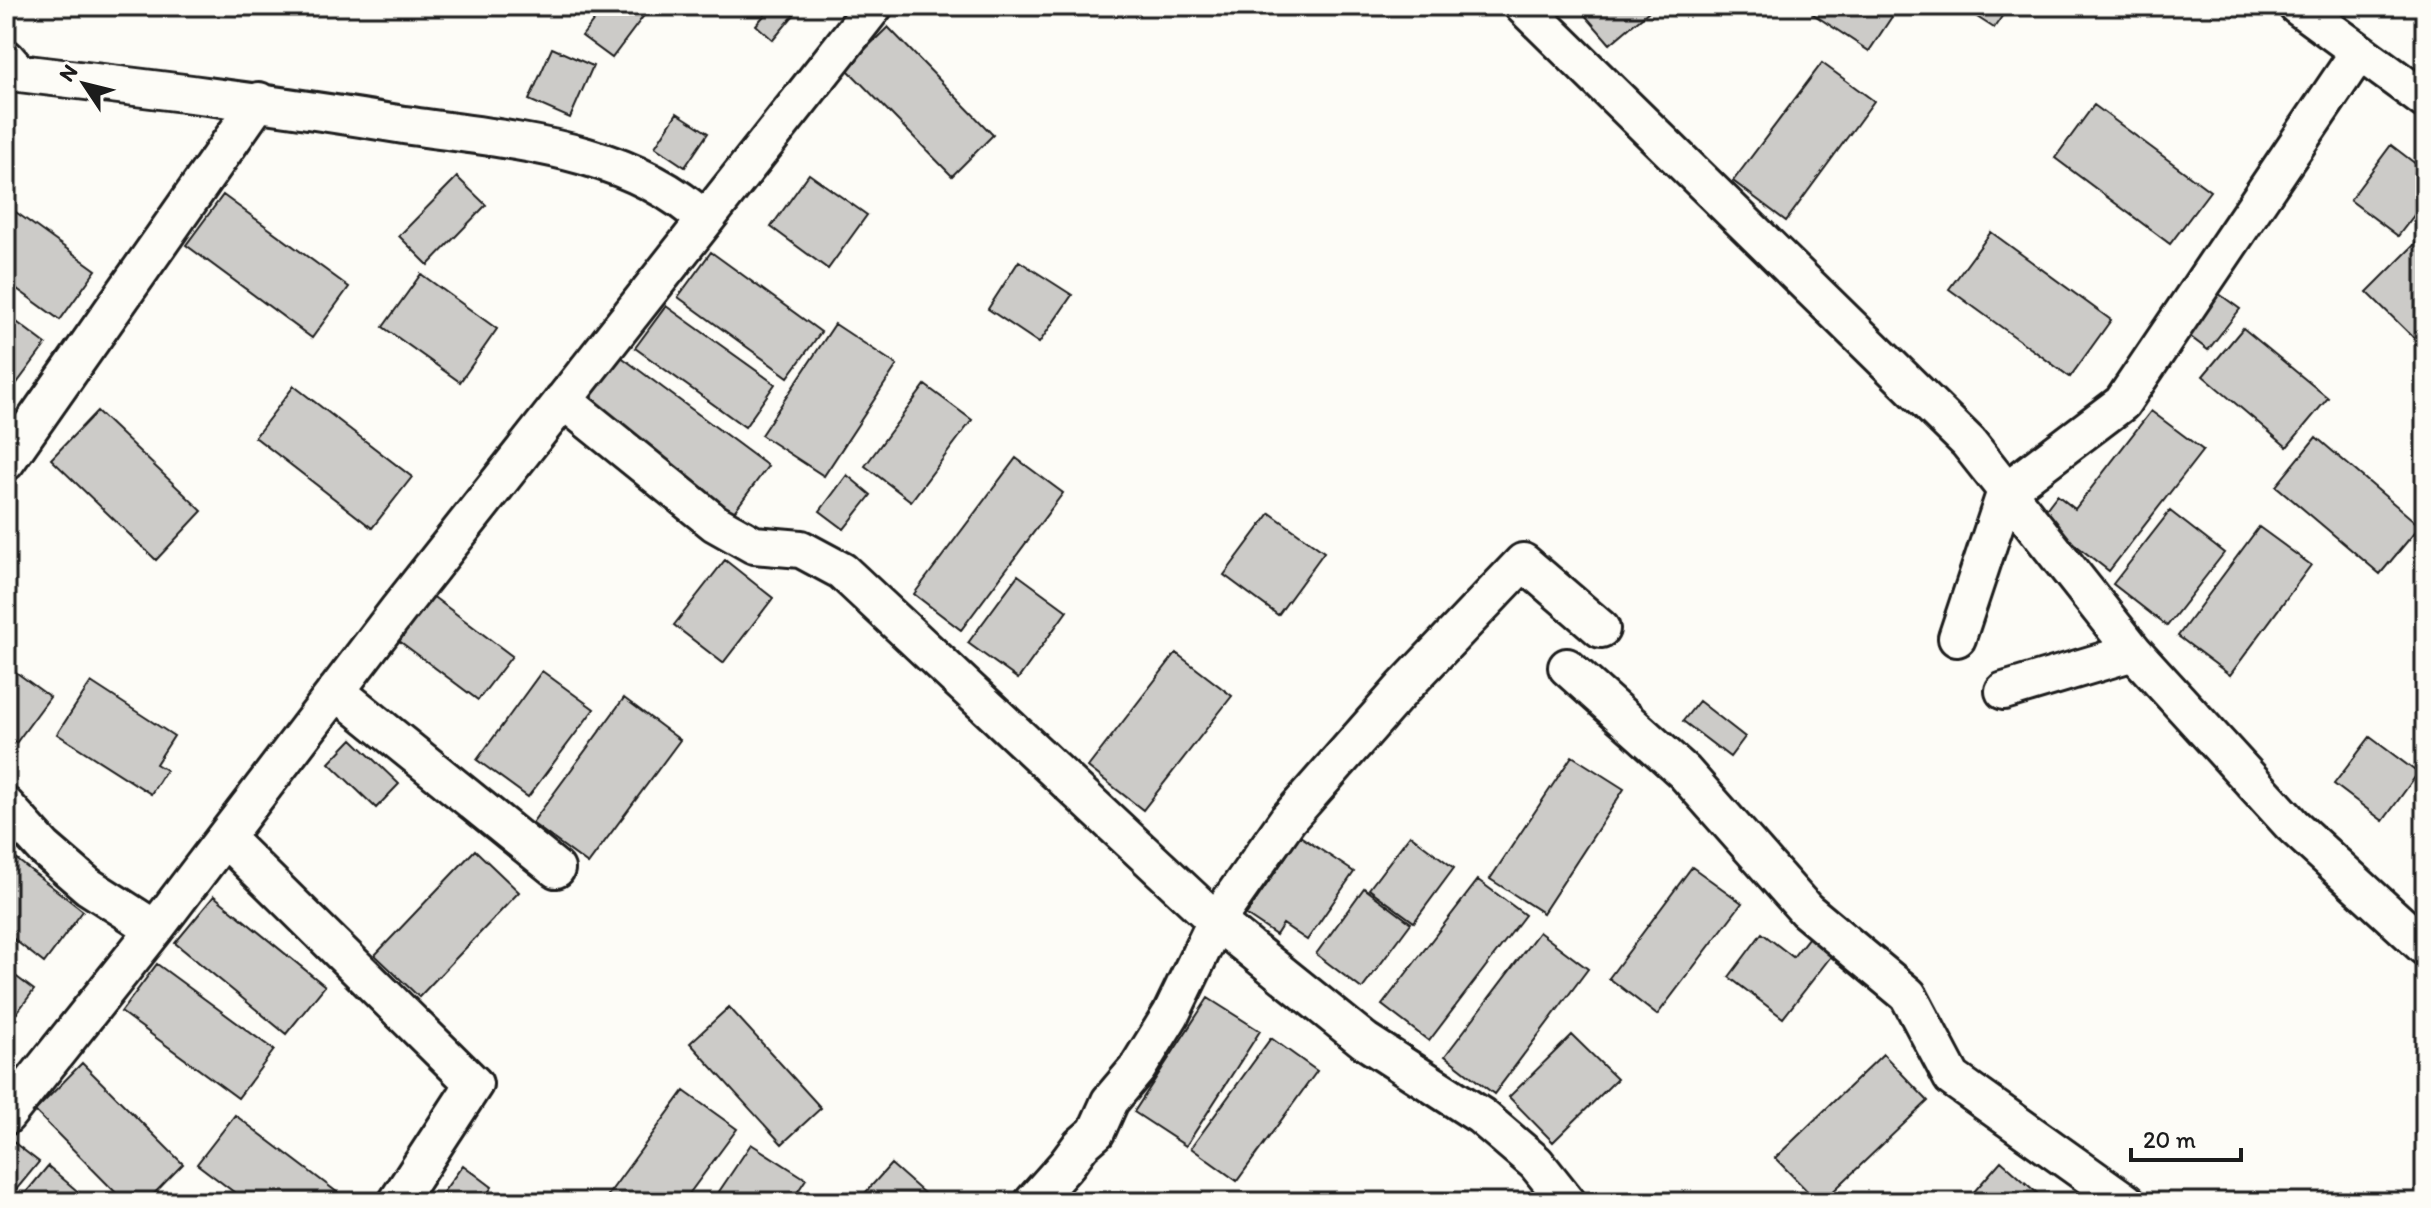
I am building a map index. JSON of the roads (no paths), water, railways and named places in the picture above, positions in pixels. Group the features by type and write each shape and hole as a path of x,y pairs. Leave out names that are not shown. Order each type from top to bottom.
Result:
{"street":[{"path":"6,1116 874,6"},
{"path":"1523,6 1968,442 2134,652 2292,825 2425,947"},
{"path":"2297,6 2425,100"},
{"path":"1957,638 2006,491 2122,403 2359,52"},
{"path":"10,77 259,101 588,157 660,186 705,220"},
{"path":"6,462 259,101"},
{"path":"563,400 715,523 754,545 801,549 842,571 1216,921 1365,1041 1481,1116 1536,1163 1567,1202"},
{"path":"1033,1202 1081,1145 1096,1132 1110,1101 1137,1069 1171,1014 1216,921 1288,819 1403,688 1523,562 1601,629"},
{"path":"2004,691 2134,652"},
{"path":"1567,667 1684,772 1806,910 1908,995 1952,1078 2126,1202"},
{"path":"336,691 556,869"},
{"path":"6,806 44,848 88,886 155,929"},
{"path":"225,838 474,1084 397,1202"}]}
